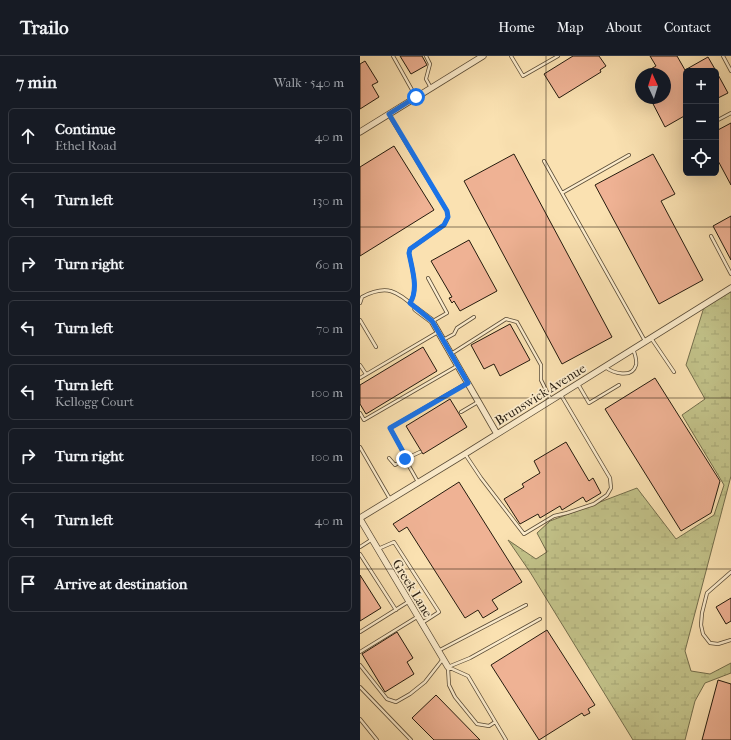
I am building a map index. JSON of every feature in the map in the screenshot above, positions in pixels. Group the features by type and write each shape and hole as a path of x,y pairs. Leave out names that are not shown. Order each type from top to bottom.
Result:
{"street":[{"path":"360,132 431,88 473,59 483,56"},
{"name":"Brunswick Avenue","path":"360,518 731,288"},
{"path":"416,309 432,321 497,434"},
{"name":"Greek Lane","path":"360,518 377,550 448,667"}],"lane":[{"path":"393,56 416,97"},
{"path":"426,56 430,64 426,79 431,88"},
{"path":"512,56 523,76 558,56"},
{"path":"723,56 731,71"},
{"path":"719,119 731,113"},
{"path":"389,114 447,211 448,217 444,225 410,249 409,253 414,279 414,294 410,303"},
{"path":"562,193 630,155"},
{"path":"544,160 645,341"},
{"path":"711,236 731,274"},
{"path":"428,278 447,313 432,321"},
{"path":"360,303 362,297 373,291 386,290 401,295 416,309"},
{"path":"443,341 454,334 457,328 474,317"},
{"path":"451,354 506,319 517,322 541,365 541,380 551,400"},
{"path":"360,320 376,347"},
{"path":"360,378 438,332"},
{"path":"651,338 674,372"},
{"path":"605,366 616,373 621,374 630,372 636,365 633,349"},
{"path":"360,365 366,374"},
{"path":"360,413 364,420 458,366"},
{"path":"418,482 390,428 468,383"},
{"path":"577,384 589,403 619,385"},
{"path":"465,454 480,478 524,534 554,516 594,504 607,495 611,488 610,478 560,394"},
{"path":"461,412 478,401"},
{"path":"360,447 390,499"},
{"path":"390,458 395,465 420,452"},
{"path":"360,547 372,540"},
{"path":"377,550 394,542 439,612 422,624"},
{"path":"360,554 396,610"},
{"path":"731,572 707,593 701,625 703,634 710,643 713,644 731,640"},
{"path":"360,632 409,602"},
{"path":"438,651 526,605"},
{"path":"360,652 418,617"},
{"path":"448,667 470,658 540,619"},
{"path":"360,665 387,699 396,702 410,694 425,682 443,659"},
{"path":"448,667 468,676 506,740"},
{"path":"448,667 449,685 455,697 477,724 489,726 495,722"},
{"path":"360,687 411,740"},
{"path":"360,719 377,740"}],"green space":[{"path":"731,289 731,476 685,651 691,671 710,674 731,663 731,673 705,683 695,701 685,740 633,740 530,572 508,540 536,559 547,552 537,533 550,521 637,488 676,539 714,515 724,485 682,415 705,399 686,365 704,307"}],"building":[{"path":"400,56 422,56 427,65 411,74"},
{"path":"573,56 599,56 606,66 600,70 601,72 559,98 544,74"},
{"path":"650,56 677,56 684,68 683,117 665,127 653,104 671,104 671,68 652,68 656,66"},
{"path":"708,57 714,68 689,68"},
{"path":"365,61 378,82 372,85 379,97 360,109 360,64"},
{"path":"719,76 728,93 719,98"},
{"path":"731,123 731,185 719,163 719,129"},
{"path":"394,146 434,210 360,256 360,167"},
{"path":"514,154 612,337 562,364 464,181"},
{"path":"653,154 675,194 661,201 703,280 659,304 595,185"},
{"path":"731,216 731,260 713,226"},
{"path":"469,240 497,291 460,311 454,301 452,303 449,298 452,297 431,261"},
{"path":"510,324 530,360 500,376 494,364 484,369 471,345"},
{"path":"423,347 437,371 366,414 360,404 360,385"},
{"path":"655,378 720,481 711,513 681,531 605,409"},
{"path":"450,399 467,427 423,454 406,426"},
{"path":"566,442 589,481 593,478 601,493 586,502 583,497 562,510 560,506 540,518 538,514 520,524 504,499 524,487 522,484 540,473 534,461"},
{"path":"459,482 522,582 492,600 498,609 483,618 478,610 465,618 407,527 399,532 393,524"},
{"path":"360,575 381,608 360,621"},
{"path":"731,598 731,621 726,624 716,607"},
{"path":"547,630 595,705 588,709 590,713 584,716 582,713 539,740 491,665"},
{"path":"397,632 413,658 407,662 414,674 385,692 362,654"},
{"path":"718,680 731,684 731,740 702,740"},
{"path":"436,695 480,740 434,740 412,718"}],"route":[{"path":"405,459 407,459 390,428 468,383 432,321 410,303 414,294 414,279 409,253 410,249 444,225 448,217 447,211 389,114 416,97"}]}
